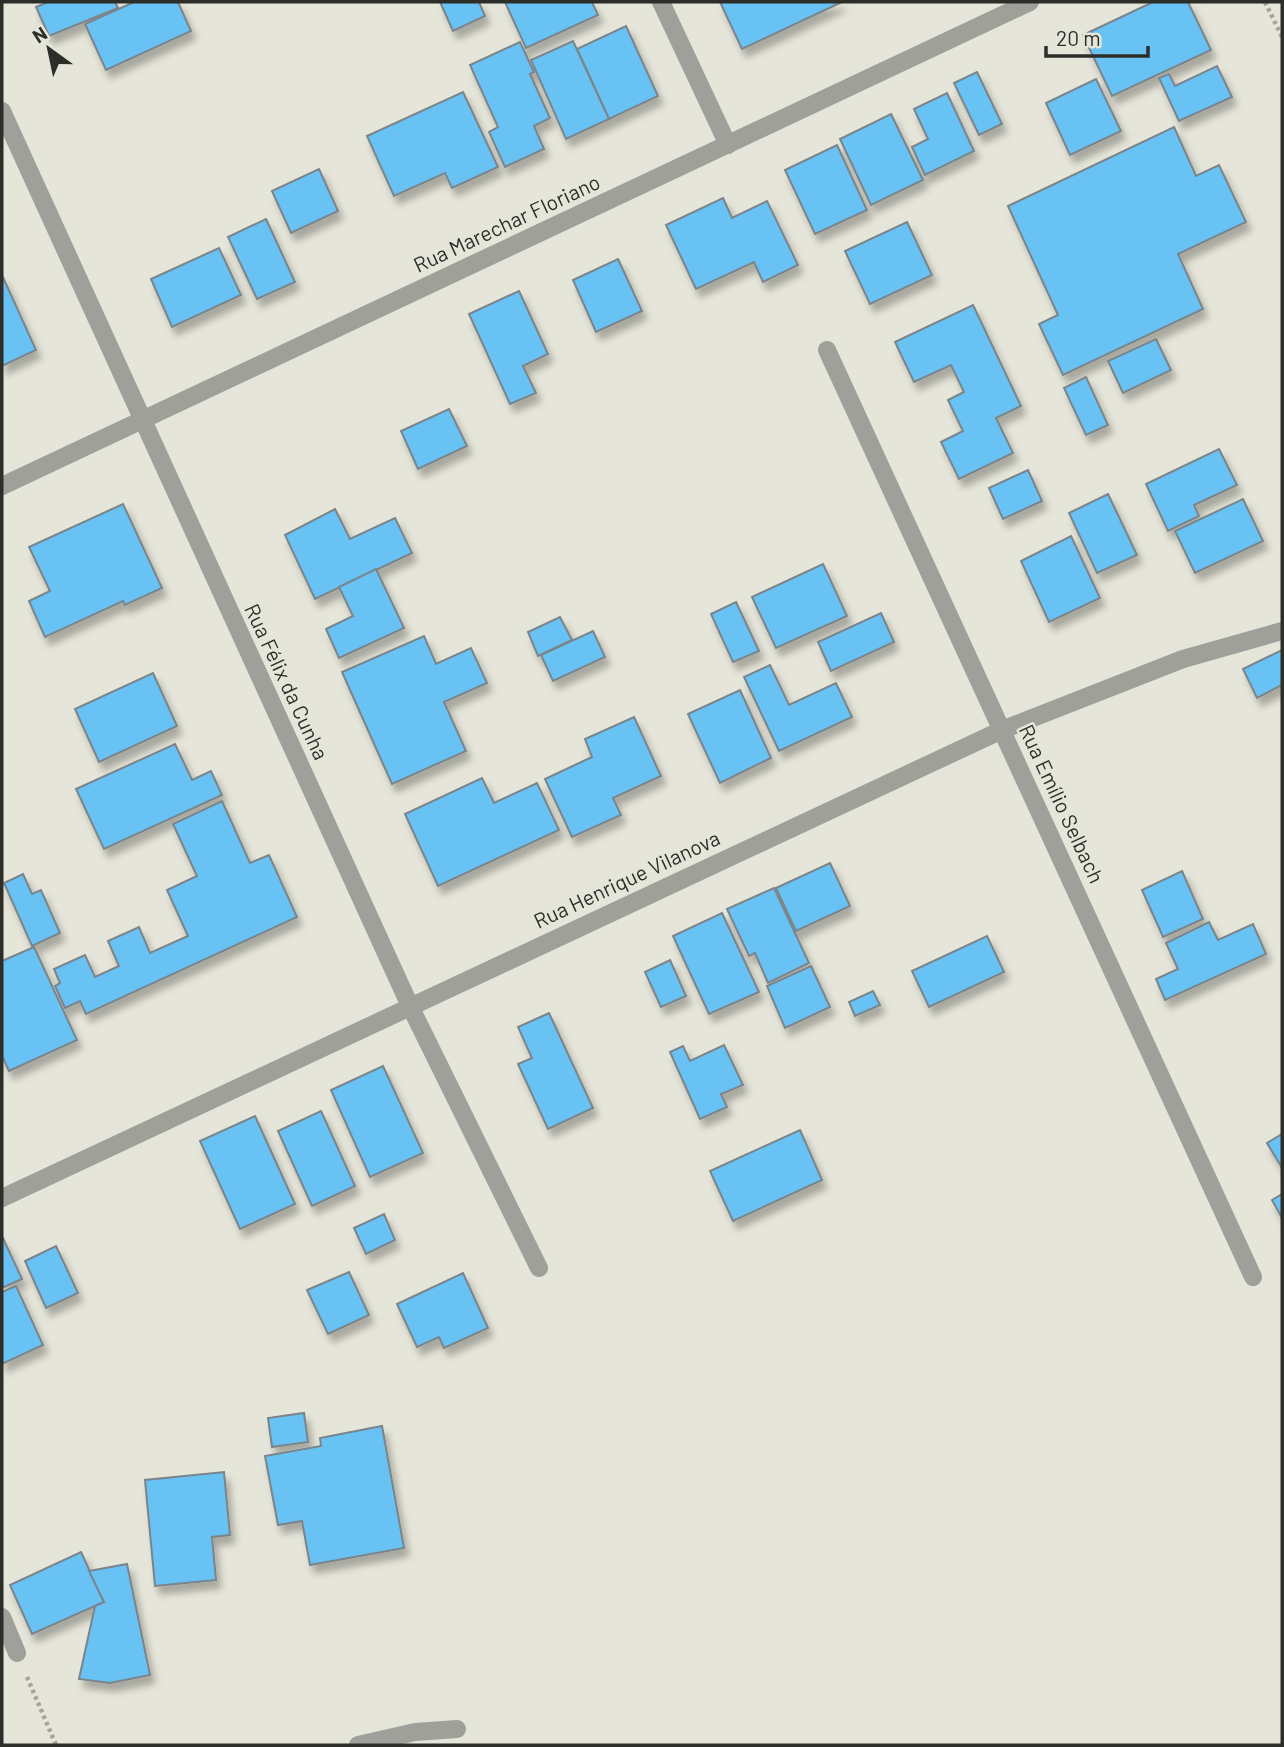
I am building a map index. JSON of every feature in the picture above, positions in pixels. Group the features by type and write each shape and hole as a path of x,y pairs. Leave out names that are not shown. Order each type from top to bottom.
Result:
{"street":[{"path":"661,2 728,145"},
{"name":"Rua Marechar Floriano","path":"2,486 1030,2"},
{"name":"Rua Félix da Cunha","path":"2,111 141,422 410,1006 539,1268"},
{"name":"Rua Emílio Selbach","path":"827,350 1253,1277"},
{"name":"Rua Henrique Vilanova","path":"2,1198 1002,730 1184,659 1282,631"},
{"path":"2,1617 17,1653"},
{"path":"358,1745 415,1732 457,1728"}],"path":[{"path":"1265,2 1282,37"},
{"path":"17,1653 56,1745"}],"building":[{"path":"48,2 115,2 118,8 49,36 36,7"},
{"path":"134,2 178,2 191,31 106,70 85,24"},
{"path":"440,2 479,2 485,16 453,31"},
{"path":"505,2 592,2 598,15 526,48"},
{"path":"720,2 842,2 742,49"},
{"path":"1153,2 1188,2 1211,50 1112,96 1083,35"},
{"path":"626,26 658,96 609,119 577,49"},
{"path":"573,41 609,119 566,139 531,60"},
{"path":"520,42 534,72 530,74 550,118 534,126 544,149 505,167 489,132 498,127 470,65"},
{"path":"1217,66 1232,97 1179,121 1159,78 1169,74 1175,86"},
{"path":"977,72 1002,124 979,135 954,83"},
{"path":"1096,79 1121,131 1070,155 1046,103"},
{"path":"463,92 498,167 452,188 445,173 394,196 367,136"},
{"path":"947,93 974,151 925,175 912,147 928,139 914,109"},
{"path":"891,114 923,180 871,205 840,139"},
{"path":"1174,127 1196,176 1219,165 1246,222 1178,254 1203,309 1063,375 1039,324 1058,315 1008,206"},
{"path":"837,145 867,210 815,234 785,170"},
{"path":"319,169 338,211 291,233 272,191"},
{"path":"723,198 732,218 767,201 798,265 763,282 754,262 696,289 666,225"},
{"path":"266,219 295,282 257,299 228,237"},
{"path":"907,222 932,275 870,304 845,251"},
{"path":"219,248 241,295 172,327 151,279"},
{"path":"618,259 642,311 596,332 573,280"},
{"path":"2,275 36,350 2,366"},
{"path":"519,291 548,354 523,366 536,393 510,404 469,314"},
{"path":"973,305 1021,406 996,418 1013,453 959,479 941,442 963,431 948,400 964,392 951,365 914,382 895,342"},
{"path":"1156,339 1171,370 1123,393 1108,361"},
{"path":"1086,377 1108,425 1086,435 1064,388"},
{"path":"449,409 467,446 418,469 401,431"},
{"path":"1219,449 1237,485 1194,505 1199,516 1168,531 1146,484"},
{"path":"1028,470 1042,501 1003,519 989,488"},
{"path":"1108,494 1137,555 1097,573 1069,513"},
{"path":"1243,499 1263,541 1195,573 1175,531"},
{"path":"123,504 162,588 125,605 123,601 45,637 29,601 50,591 29,547"},
{"path":"335,509 350,539 395,518 412,553 315,599 285,535"},
{"path":"1071,536 1100,598 1049,622 1021,561"},
{"path":"823,564 847,616 776,648 752,597"},
{"path":"376,569 404,628 339,658 326,629 353,616 339,587"},
{"path":"736,602 759,651 733,662 711,614"},
{"path":"881,613 894,642 831,671 818,642"},
{"path":"560,617 572,640 538,656 528,632"},
{"path":"593,631 605,657 553,681 541,655"},
{"path":"424,636 436,664 471,648 487,683 444,702 466,751 392,784 342,672"},
{"path":"1282,650 1282,685 1257,698 1243,669"},
{"path":"770,665 789,705 836,683 852,717 779,751 744,677"},
{"path":"153,673 177,726 99,762 75,709"},
{"path":"740,690 771,758 720,783 688,714"},
{"path":"634,717 661,776 613,798 621,815 572,837 545,779 592,757 585,739"},
{"path":"175,744 192,780 211,771 222,795 104,849 76,789"},
{"path":"482,778 494,803 537,783 559,830 438,886 405,814"},
{"path":"222,801 250,863 269,855 297,917 86,1014 80,1001 65,1008 55,986 60,983 54,969 85,955 95,977 119,966 108,941 139,927 150,953 188,936 167,890 197,876 173,824"},
{"path":"830,863 850,906 796,931 776,888"},
{"path":"1182,871 1203,919 1163,937 1142,890"},
{"path":"23,874 32,894 41,890 60,933 32,946 4,883"},
{"path":"774,888 809,963 768,983 755,953 749,956 727,909"},
{"path":"722,913 759,992 709,1014 673,936"},
{"path":"1209,922 1218,940 1253,924 1266,954 1165,1000 1156,979 1178,969 1166,943"},
{"path":"987,936 1004,972 929,1007 912,971"},
{"path":"34,947 77,1040 9,1071 2,1056 2,961"},
{"path":"670,960 686,996 661,1007 645,972"},
{"path":"811,966 830,1007 785,1028 767,986"},
{"path":"873,991 880,1005 855,1016 849,1002"},
{"path":"549,1013 593,1108 548,1129 518,1064 532,1058 518,1027"},
{"path":"724,1045 743,1085 721,1094 727,1107 700,1119 670,1052 683,1046 690,1061"},
{"path":"383,1066 423,1153 370,1177 331,1090"},
{"path":"321,1111 355,1186 312,1206 278,1131"},
{"path":"255,1116 295,1204 240,1229 200,1141"},
{"path":"800,1130 822,1180 733,1221 710,1171"},
{"path":"1282,1134 1282,1168 1267,1143"},
{"path":"1282,1194 1282,1218 1272,1200"},
{"path":"384,1214 395,1240 366,1254 354,1228"},
{"path":"2,1236 22,1279 2,1288"},
{"path":"56,1246 78,1293 46,1308 25,1261"},
{"path":"349,1272 369,1315 328,1334 307,1290"},
{"path":"463,1273 488,1328 444,1348 439,1337 417,1347 397,1304"},
{"path":"16,1286 43,1345 2,1364 2,1292"},
{"path":"304,1413 308,1442 272,1447 268,1418"},
{"path":"382,1426 404,1548 310,1565 302,1521 278,1525 265,1456 321,1446 320,1438"},
{"path":"224,1472 230,1535 212,1537 216,1580 155,1586 145,1480"},
{"path":"81,1552 104,1602 32,1634 10,1585"},
{"path":"127,1564 150,1675 110,1683 79,1679 95,1606 104,1602 89,1571"}]}
